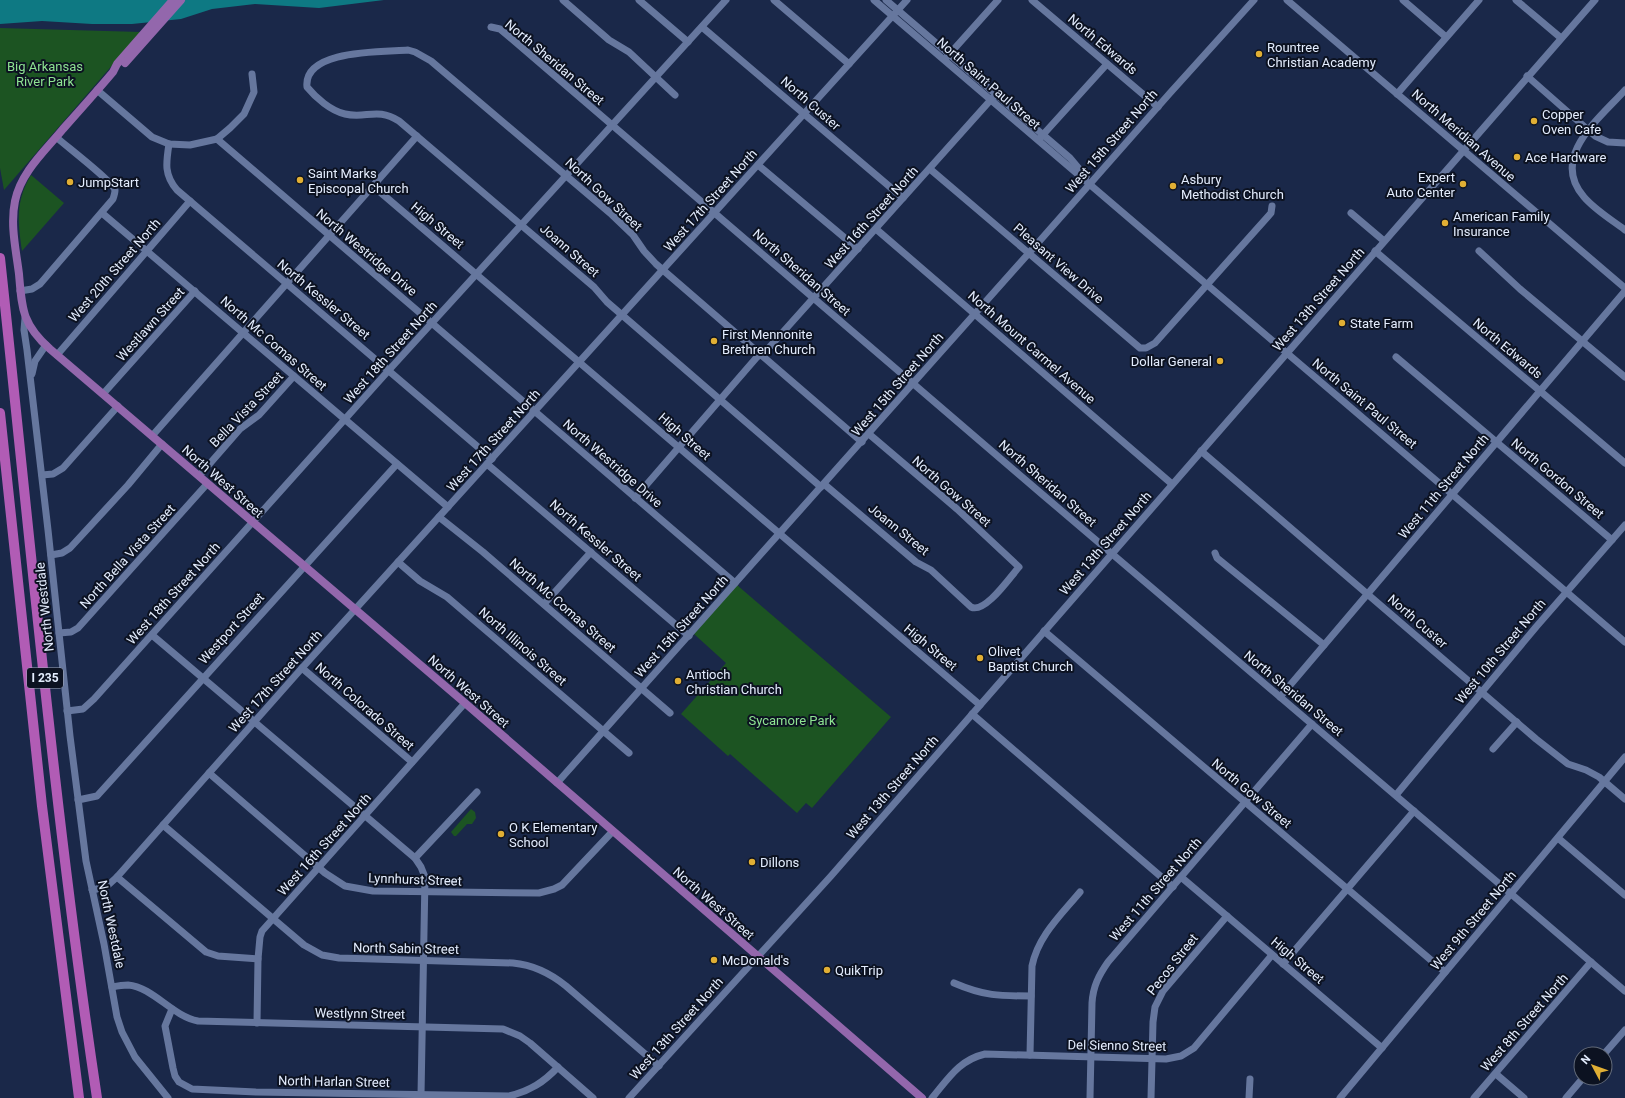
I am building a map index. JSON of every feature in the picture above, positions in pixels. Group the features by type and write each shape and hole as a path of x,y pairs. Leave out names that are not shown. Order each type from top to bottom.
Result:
{"highway":[{"name":"I 235","path":"0,258 61,820 82,992 97,1098"},
{"name":"I 235","path":"0,413 42,806 78,1098"}],"main road":[{"path":"149,32 173,0"},
{"path":"149,32 182,0"},
{"name":"North West Street","path":"149,32 117,64 113,72 33,164 17,192 13,218 20,291 25,318 30,328 46,345 465,703 922,1098"}],"street":[{"path":"563,0 609,40 629,52 657,76 675,95"},
{"path":"639,0 688,42"},
{"name":"West 18th Street North","path":"67,711 83,709 89,704 726,0"},
{"path":"774,0 849,64"},
{"name":"North Saint Paul Street","path":"874,0 895,13 1040,138 1070,158 1090,183 1625,642"},
{"name":"North Saint Paul Street","path":"886,0 895,13"},
{"name":"West 17th Street North","path":"92,890 106,887 117,877 302,668 907,0"},
{"path":"947,58 998,0"},
{"name":"North Edwards","path":"1032,0 1158,107"},
{"name":"West 15th Street North","path":"557,783 1254,0"},
{"name":"North Meridian Avenue","path":"1287,0 1625,290"},
{"path":"1403,0 1446,37"},
{"path":"1397,94 1479,0"},
{"path":"1516,0 1561,38"},
{"name":"West 13th Street North","path":"629,1098 759,957 1112,554 1527,76 1595,0"},
{"name":"North Custer","path":"702,27 903,198"},
{"name":"North Sheridan Street","path":"491,28 500,29 1112,554 1625,991"},
{"name":"North Gow Street","path":"319,64 332,58 350,55 408,50 416,52 431,61 610,213 633,235 644,250 663,270 862,442"},
{"name":"Joann Street","path":"319,64 309,74 306,83 307,87 329,107 346,114 383,114 399,121 594,286 607,302 719,400 916,562 931,570 968,605 976,609"},
{"path":"1040,138 1107,64"},
{"path":"97,90 152,137 169,144 190,146 217,139 244,114 254,92 252,74"},
{"path":"1527,76 1589,130 1603,140 1625,144"},
{"path":"1625,90 1589,130 1576,149 1572,168 1576,183 1587,200 1625,230"},
{"name":"West 16th Street North","path":"635,498 719,400 814,298 993,97"},
{"path":"152,436 417,136"},
{"path":"20,291 32,289 40,284 113,199 115,194 113,187 56,137"},
{"name":"North Westridge Drive","path":"217,139 735,583"},
{"name":"North Kessler Street","path":"169,144 166,170 167,175 171,183 190,201 390,370 590,552 689,636"},
{"path":"758,165 858,249"},
{"name":"Pleasant View Drive","path":"930,169 1140,348 1150,347 1173,323 1271,213 1272,206"},
{"name":"High Street","path":"373,186 478,274 980,705"},
{"name":"West 20th Street North","path":"57,354 190,201"},
{"name":"North Mc Comas Street","path":"102,212 448,507"},
{"path":"1351,213 1384,241"},
{"name":"North Mount Carmel Avenue","path":"876,229 1172,484"},
{"name":"North Edwards","path":"1376,251 1475,337 1625,463"},
{"path":"1479,251 1520,289 1625,377"},
{"name":"West 11th Street North","path":"1280,697 1625,290"},
{"name":"Westlawn Street","path":"103,394 195,291"},
{"name":"North Westdale","path":"25,318 24,330 51,555 67,711 86,861 117,1017 127,1044 138,1062 168,1098"},
{"path":"33,398 33,368 35,361 46,345"},
{"name":"North Gordon Street","path":"1396,356 1612,540"},
{"name":"Bella Vista Street","path":"199,476 240,429 259,415 294,376"},
{"path":"42,476 53,474 63,468 118,406"},
{"name":"North Gow Street","path":"869,434 956,509 1019,567 988,602 976,609"},
{"path":"51,555 62,553 70,548 128,485 162,444"},
{"name":"North Custer","path":"1201,451 1568,764 1599,776 1625,799"},
{"name":"Westport Street","path":"78,800 97,796 202,678 397,464"},
{"name":"North Bella Vista Street","path":"59,633 71,632 78,628 208,484"},
{"name":"North Mc Comas Street","path":"439,517 544,604 670,713"},
{"name":"West 10th Street North","path":"1396,795 1481,691 1625,525"},
{"path":"544,604 590,552"},
{"path":"1215,553 1217,558 1324,645"},
{"name":"North Illinois Street","path":"398,562 420,581 447,597 628,754"},
{"name":"North Gow Street","path":"1044,631 1445,972"},
{"path":"152,635 415,858 421,867 425,877 420,1095"},
{"name":"North Colorado Street","path":"302,668 412,762"},
{"name":"West 16th Street North","path":"257,1023 258,959 260,937 262,932 465,703"},
{"path":"972,714 1173,887"},
{"path":"1493,749 1517,722"},
{"name":"West 11th Street North","path":"1090,1098 1093,993 1099,976 1108,962 1312,724"},
{"name":"West 9th Street North","path":"1340,1098 1625,757"},
{"name":"Lynnhurst Street","path":"209,773 319,867 345,886 373,891 528,894 547,892 562,885 613,831"},
{"path":"415,858 477,792"},
{"path":"1283,964 1414,811"},
{"name":"North Sabin Street","path":"163,825 304,945 322,956 339,958 513,963 524,964 543,970 566,986 659,1066"},
{"path":"1558,838 1625,895"},
{"path":"117,877 206,952 218,956 258,959"},
{"name":"High Street","path":"1181,877 1382,1048"},
{"path":"1030,1055 1032,966 1034,957 1040,941 1080,892"},
{"name":"Pecos Street","path":"1150,1098 1153,1013 1158,1000 1227,916"},
{"name":"Del Sienno Street","path":"932,1098 954,1072 970,1058 985,1054 1166,1059 1180,1056 1194,1048 1272,955"},
{"name":"West 8th Street North","path":"1474,1098 1592,962"},
{"path":"954,983 979,993 991,995 1031,996"},
{"name":"Westlynn Street","path":"112,987 128,985 138,987 187,1018 198,1021 495,1028 511,1031 530,1043 593,1098"},
{"name":"North Harlan Street","path":"172,1009 165,1026 171,1061 175,1076 188,1088 256,1092 509,1096 539,1084 547,1079 558,1067"},
{"path":"1611,1046 1625,1030"},
{"path":"1496,1074 1524,1098"},
{"path":"1249,1098 1250,1079"},
{"path":"1566,1098 1576,1086"}],"green space":[{"name":"Big Arkansas River Park","path":"0,28 141,32 4,190 0,168"},
{"path":"31,175 64,203 22,251 19,231 20,203 22,194"},
{"name":"Sycamore Park","path":"737,585 891,717 812,808 806,803 797,813 730,754 728,756 681,714 726,663 694,634"},
{"path":"471,809 475,812 476,818 472,824 467,824 456,836 454,836 451,832"}],"shaded area":[{"path":"0,0 384,0 319,8 255,4 212,9 181,19 132,24 92,24 42,21 0,24"}],"place":[{"name":"Rountree Christian Academy","path":"1259,54"},
{"name":"Copper Oven Cafe","path":"1534,121"},
{"name":"Ace Hardware","path":"1517,157"},
{"name":"Saint Marks Episcopal Church","path":"300,180"},
{"name":"JumpStart","path":"70,182"},
{"name":"Expert Auto Center","path":"1463,184"},
{"name":"Asbury Methodist Church","path":"1173,186"},
{"name":"American Family Insurance","path":"1445,223"},
{"name":"State Farm","path":"1342,323"},
{"name":"First Mennonite Brethren Church","path":"714,341"},
{"name":"Dollar General","path":"1220,361"},
{"name":"Olivet Baptist Church","path":"980,658"},
{"name":"Antioch Christian Church","path":"678,681"},
{"name":"O K Elementary School","path":"501,834"},
{"name":"Dillons","path":"752,862"},
{"name":"McDonald's","path":"714,960"},
{"name":"QuikTrip","path":"827,970"}]}
